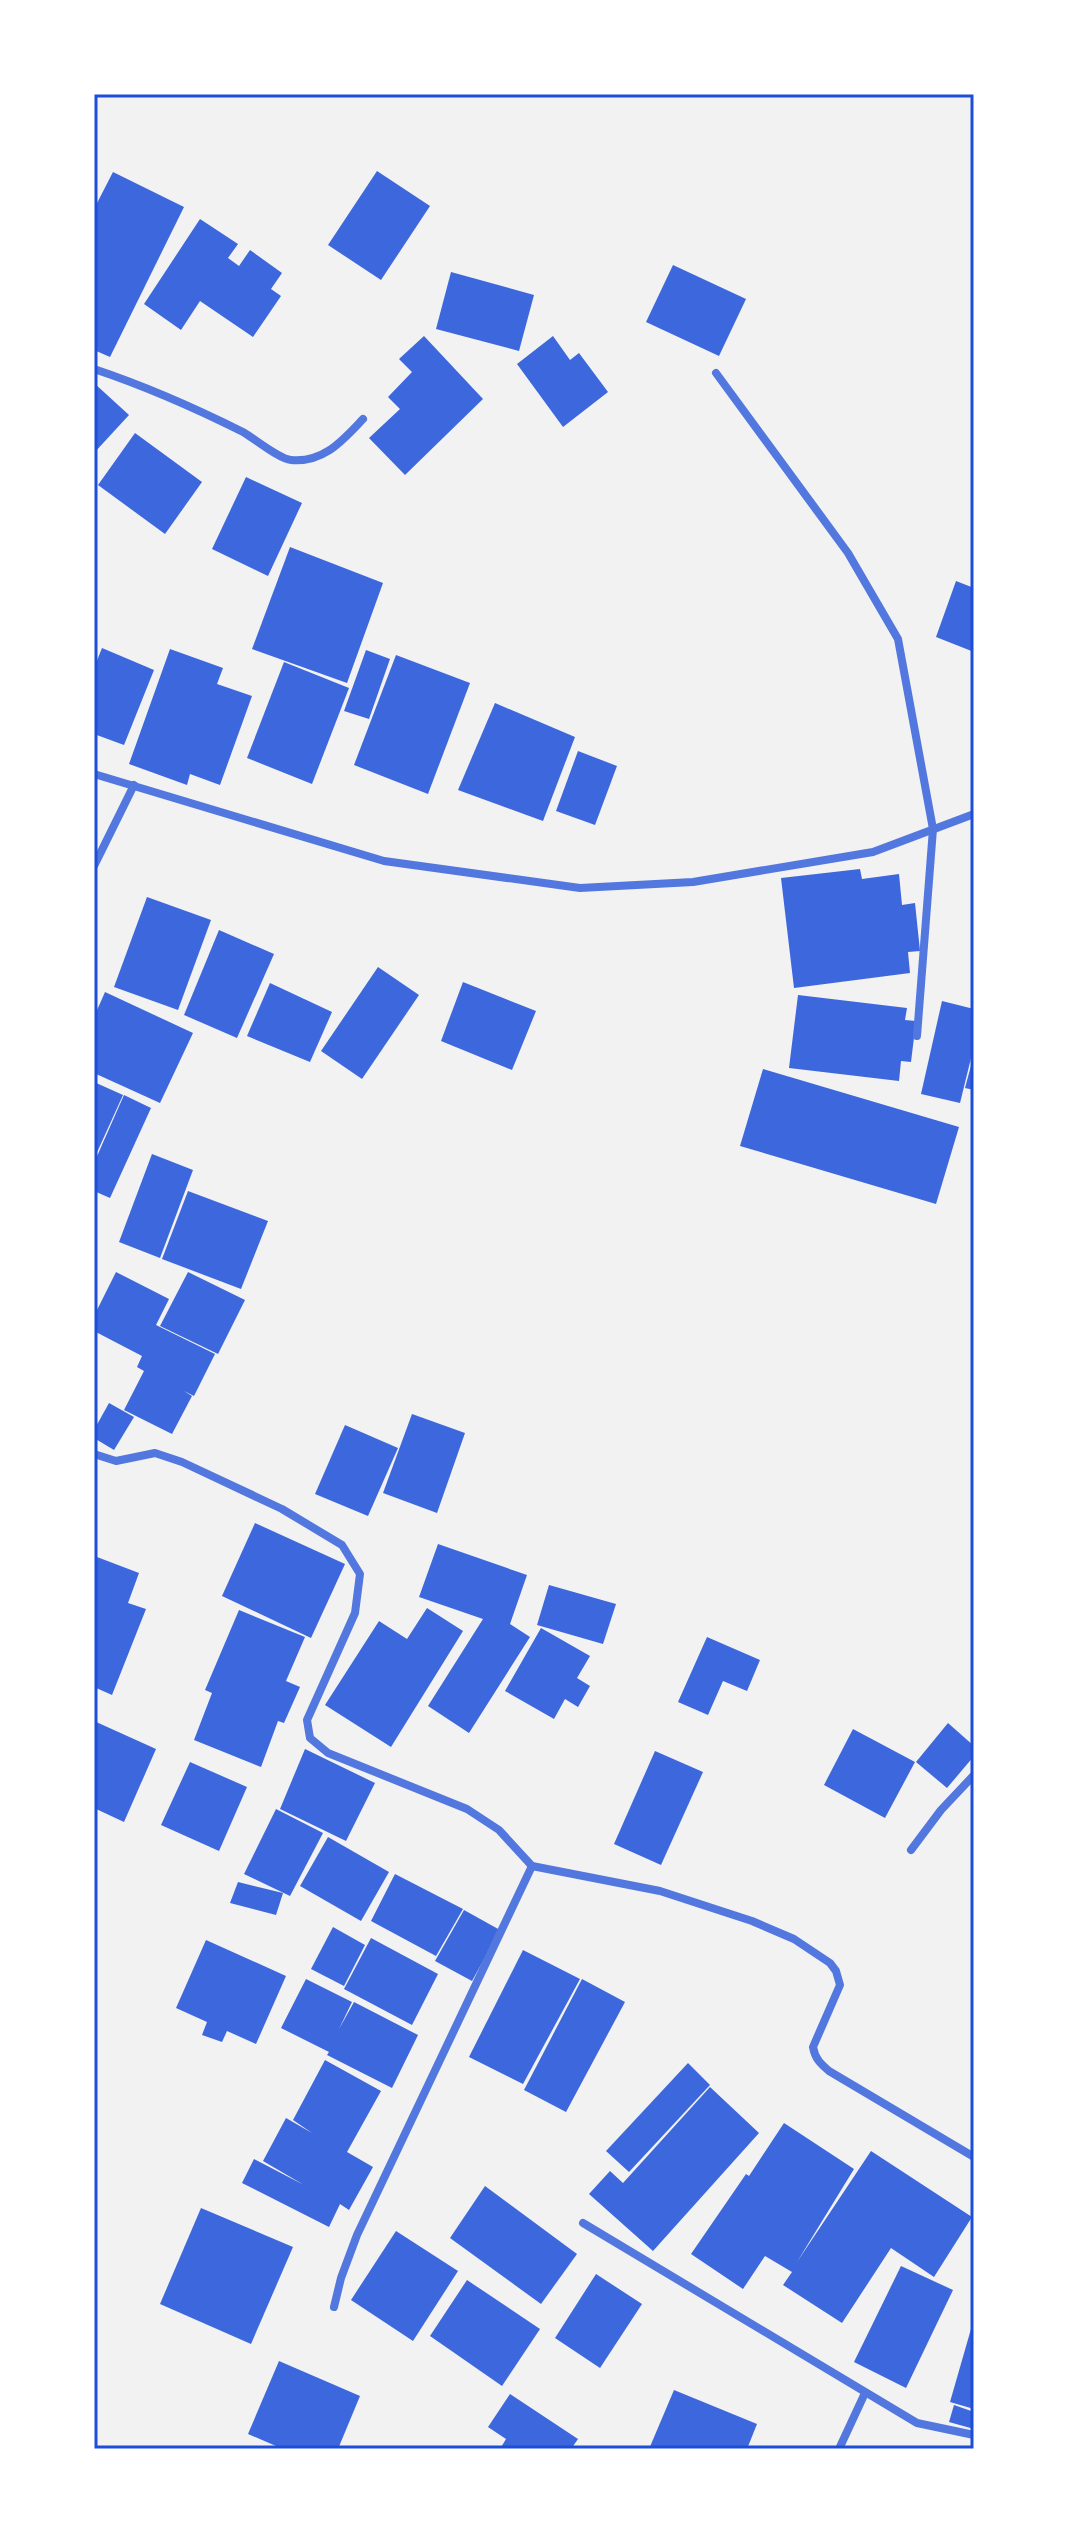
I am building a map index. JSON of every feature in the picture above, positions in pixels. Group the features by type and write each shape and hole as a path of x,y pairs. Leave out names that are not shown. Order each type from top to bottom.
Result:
{"street":[{"path":"94,369 174,400 244,433 289,460 312,457 336,448 363,419"},
{"path":"716,373 848,553 898,639 933,829 917,1036"},
{"path":"94,774 384,861 580,888 693,882 873,852 974,814"},
{"path":"94,866 134,785"},
{"path":"94,1454 116,1461 155,1453 182,1462 282,1509 342,1545 360,1574 355,1613 307,1720 310,1738 328,1753 467,1809 499,1830 532,1866 660,1891 752,1921 794,1939 830,1963 840,1985 813,2047 820,2063 974,2157"},
{"path":"911,1850 941,1810 974,1775"},
{"path":"334,2307 357,2235 532,1866"},
{"path":"583,2223 917,2423 974,2435"},
{"path":"839,2449 865,2393"}],"building":[{"path":"377,171 430,206 381,280 328,245"},
{"path":"113,172 184,207 110,357 94,350 94,209"},
{"path":"200,219 238,244 228,258 239,266 250,250 282,273 271,289 281,296 253,337 200,301 181,330 144,304"},
{"path":"673,265 746,299 719,356 646,322"},
{"path":"451,272 534,295 519,351 436,329"},
{"path":"424,336 483,399 405,475 369,438 400,409 388,397 412,372 399,359"},
{"path":"553,336 570,360 579,353 608,392 563,427 517,364"},
{"path":"94,383 129,415 94,453"},
{"path":"135,433 202,482 165,534 98,485"},
{"path":"246,477 302,503 268,576 212,549"},
{"path":"290,547 383,583 347,683 252,649"},
{"path":"956,581 974,588 974,652 936,637"},
{"path":"102,648 154,670 124,745 94,734 94,668"},
{"path":"170,649 223,668 217,684 252,696 220,785 190,774 187,785 129,764"},
{"path":"366,650 390,659 369,719 344,711"},
{"path":"396,655 470,683 428,794 354,765"},
{"path":"284,662 349,688 312,784 247,758"},
{"path":"495,703 575,737 543,821 458,790"},
{"path":"578,751 617,766 595,825 556,811"},
{"path":"860,869 862,879 899,874 902,905 915,903 920,951 908,952 910,973 794,988 781,878"},
{"path":"147,897 211,920 178,1010 114,987"},
{"path":"219,930 274,954 237,1038 184,1015"},
{"path":"378,967 419,995 362,1079 321,1051"},
{"path":"463,982 536,1011 512,1070 441,1041"},
{"path":"270,983 332,1012 310,1062 247,1036"},
{"path":"105,992 193,1033 160,1103 94,1073 94,1017"},
{"path":"798,995 907,1008 905,1020 916,1021 911,1062 901,1061 899,1081 789,1068"},
{"path":"942,1001 974,1009 974,1046 960,1103 921,1094"},
{"path":"974,1058 974,1090 965,1088"},
{"path":"763,1069 959,1127 936,1204 740,1146"},
{"path":"94,1082 123,1095 94,1159"},
{"path":"124,1095 151,1108 110,1198 94,1191 94,1163"},
{"path":"152,1154 193,1170 160,1258 119,1242"},
{"path":"188,1191 268,1221 241,1289 162,1259"},
{"path":"116,1272 169,1299 156,1325 215,1354 194,1396 184,1391 192,1396 172,1434 124,1410 144,1371 137,1367 142,1356 94,1331 94,1316"},
{"path":"188,1272 245,1300 218,1354 160,1326"},
{"path":"109,1403 134,1417 114,1450 94,1438 94,1430"},
{"path":"412,1414 465,1433 437,1513 383,1493"},
{"path":"345,1425 398,1448 368,1516 315,1494"},
{"path":"255,1523 345,1564 311,1638 222,1596"},
{"path":"438,1544 527,1575 510,1624 530,1637 469,1733 428,1706 483,1619 419,1597"},
{"path":"97,1557 139,1573 128,1603 146,1609 112,1695 94,1687 94,1563"},
{"path":"549,1585 616,1604 603,1644 537,1625"},
{"path":"427,1608 463,1631 391,1747 325,1705 379,1621 407,1639"},
{"path":"239,1610 305,1637 286,1681 300,1687 284,1723 278,1721 261,1767 194,1740 212,1693 205,1690"},
{"path":"541,1628 590,1656 577,1678 590,1686 578,1707 565,1699 554,1719 505,1691"},
{"path":"707,1637 760,1660 747,1691 723,1681 708,1715 678,1702"},
{"path":"94,1721 156,1749 124,1822 94,1808"},
{"path":"948,1723 974,1746 974,1756 947,1788 916,1762"},
{"path":"853,1729 915,1762 885,1818 824,1785"},
{"path":"305,1749 375,1783 346,1841 280,1809"},
{"path":"655,1751 703,1772 661,1865 614,1844"},
{"path":"190,1762 247,1787 219,1851 161,1825"},
{"path":"276,1809 323,1833 290,1896 244,1874"},
{"path":"328,1837 389,1872 361,1921 300,1886"},
{"path":"395,1874 463,1909 436,1956 371,1921"},
{"path":"238,1882 283,1893 276,1915 230,1903"},
{"path":"464,1910 500,1930 472,1981 435,1961"},
{"path":"333,1927 365,1945 344,1986 311,1969"},
{"path":"371,1938 438,1974 412,2025 344,1989"},
{"path":"206,1940 286,1976 256,2044 227,2031 222,2042 202,2035 207,2022 176,2008"},
{"path":"523,1950 580,1979 523,2084 469,2057"},
{"path":"306,1979 352,2002 339,2029 354,2002 418,2035 392,2088 281,2028"},
{"path":"582,1979 625,2002 566,2112 524,2090"},
{"path":"325,2060 381,2091 347,2152 373,2167 349,2210 340,2204 329,2227 242,2183 254,2159 304,2185 263,2161 286,2118 312,2133 293,2120"},
{"path":"688,2063 710,2085 629,2172 606,2151"},
{"path":"710,2087 759,2133 653,2251 589,2194 610,2171 623,2183"},
{"path":"784,2123 854,2169 797,2262 871,2151 972,2217 934,2277 891,2248 842,2323 783,2285 792,2272 765,2256 743,2289 691,2254"},
{"path":"485,2186 577,2254 541,2304 450,2238"},
{"path":"201,2208 293,2247 251,2344 160,2304"},
{"path":"396,2231 458,2271 413,2341 351,2300"},
{"path":"901,2266 953,2290 906,2388 854,2362"},
{"path":"596,2274 642,2304 600,2368 555,2338"},
{"path":"467,2280 540,2329 502,2386 430,2336"},
{"path":"974,2322 974,2409 950,2402"},
{"path":"279,2361 360,2396 338,2449 283,2449 248,2434"},
{"path":"674,2390 757,2424 747,2449 649,2449"},
{"path":"510,2394 578,2439 571,2449 500,2449 506,2439 488,2427"},
{"path":"954,2405 974,2412 974,2429 949,2422"}]}
